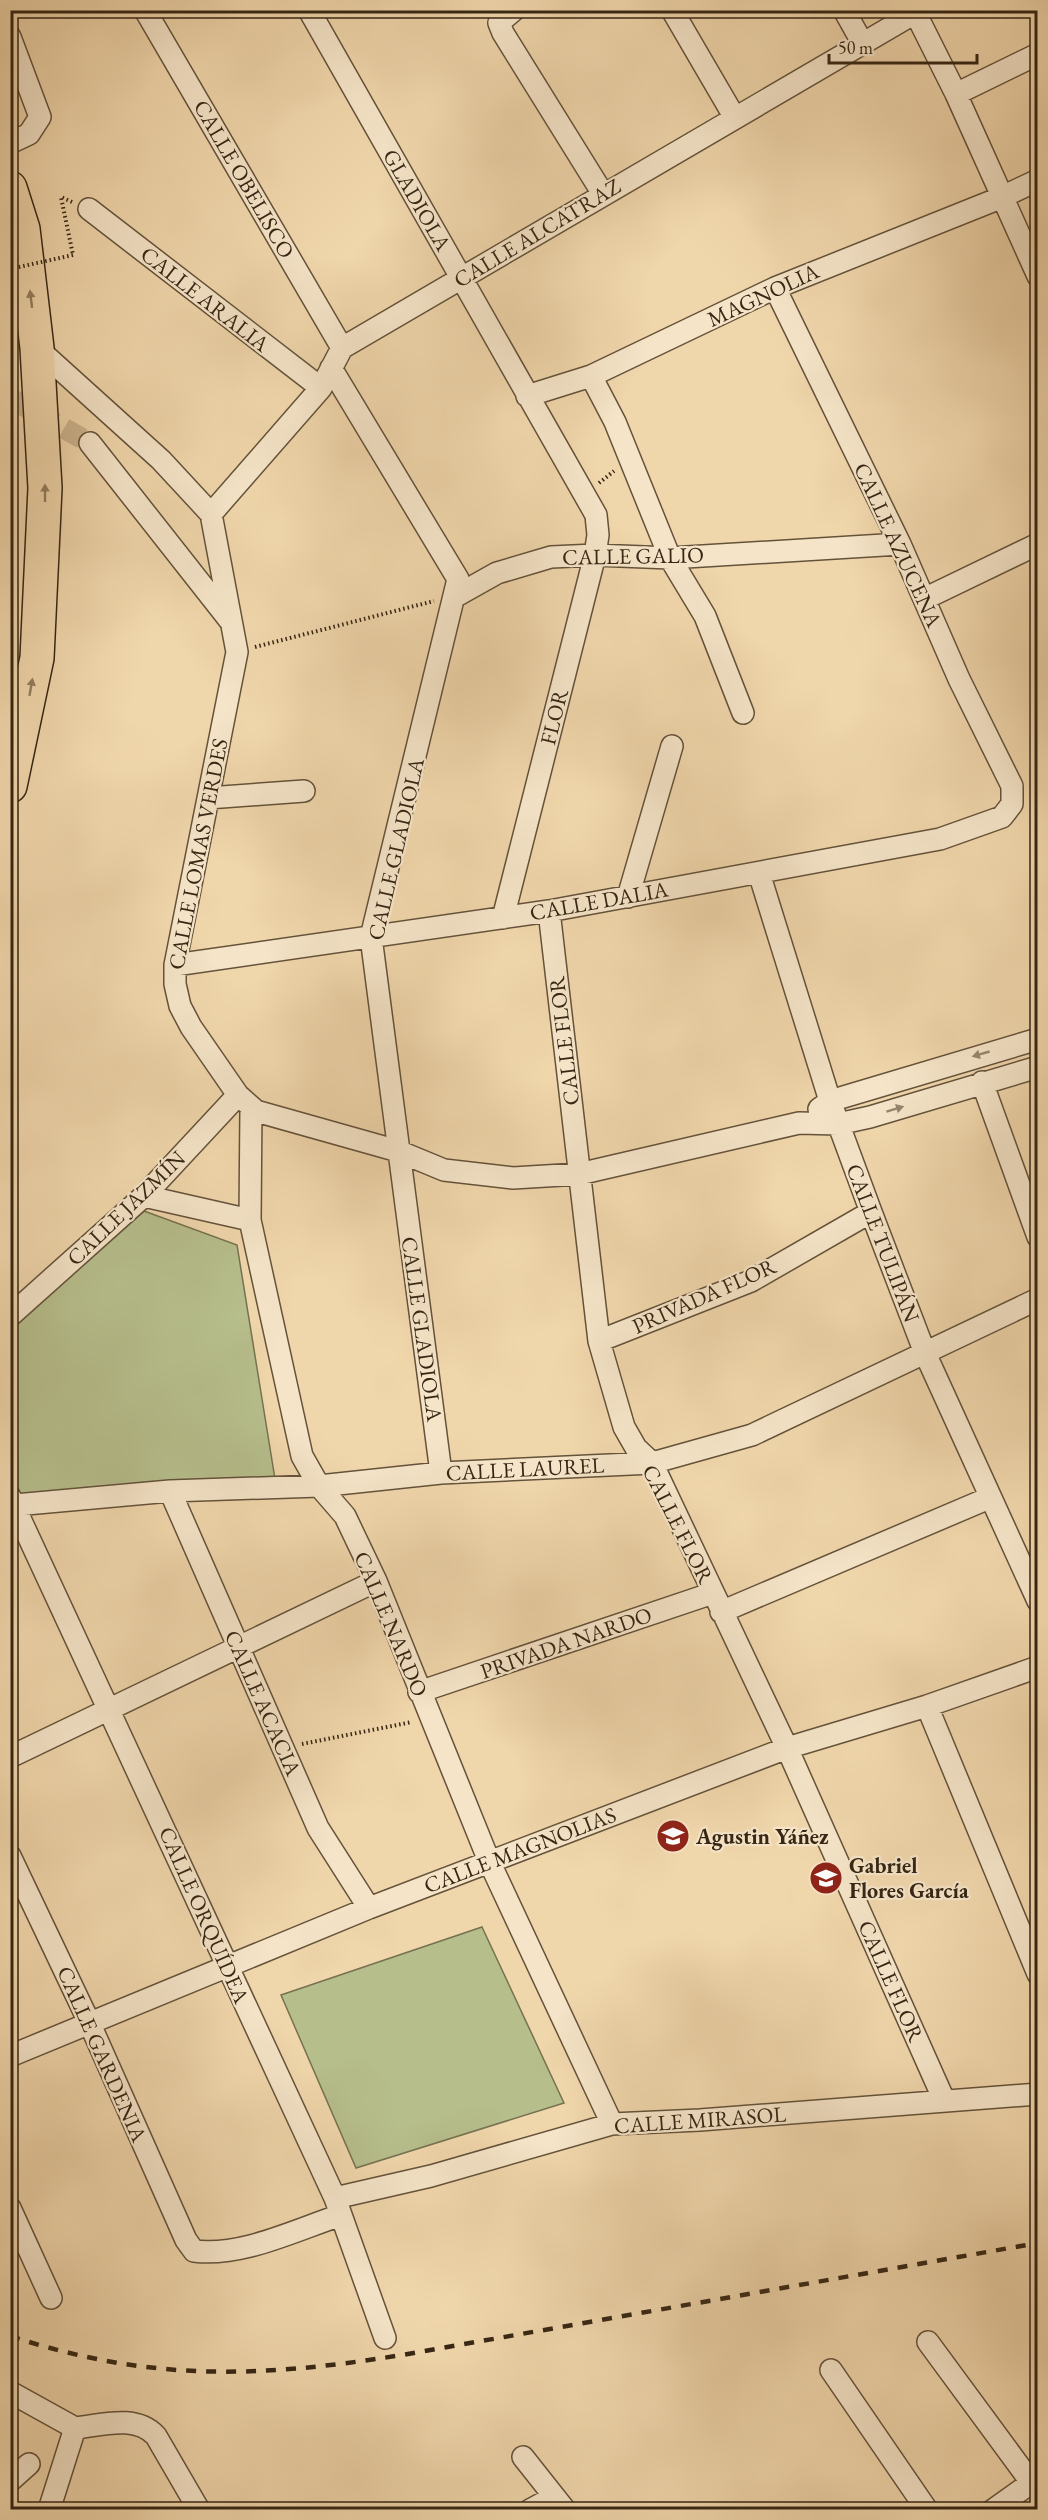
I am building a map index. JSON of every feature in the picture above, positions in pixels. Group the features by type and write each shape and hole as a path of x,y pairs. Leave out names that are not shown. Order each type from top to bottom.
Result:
{"highway":[{"path":"10,188 23,229 37,348 45,488 43,570 37,658 10,786"}],"street":[{"name":"CALLE OBELISCO","path":"145,10 342,348"},
{"name":"GLADIOLA","path":"309,10 596,515"},
{"path":"672,10 735,118"},
{"path":"844,10 863,44"},
{"name":"CALLE ALCATRAZ","path":"342,348 915,12"},
{"path":"915,12 956,94 1000,198 1038,276"},
{"path":"507,16 603,194"},
{"path":"10,37 40,117 29,134 10,143"},
{"path":"956,94 1038,54"},
{"name":"MAGNOLIA","path":"527,396 591,376 775,288 1000,198 1038,180"},
{"name":"CALLE ARALIA","path":"89,209 321,388"},
{"name":"CALLE AZUCENA","path":"775,288 900,544 959,679 1012,786 1012,804"},
{"path":"37,348 161,460 211,514 321,388 342,348"},
{"name":"CALLE GLADIOLA","path":"332,368 458,579 456,596 371,937 441,1473"},
{"path":"591,376 615,422 670,558 705,616 743,713"},
{"path":"90,443 234,626"},
{"name":"CALLE LOMAS VERDES","path":"211,514 234,626 237,652 175,965 175,984 180,1006 204,1049 245,1101"},
{"name":"FLOR","path":"503,918 595,555 598,535 596,515"},
{"name":"CALLE GALIO","path":"456,596 497,573 540,560 595,555 670,558 900,544"},
{"path":"924,599 1038,544"},
{"path":"628,897 672,746"},
{"path":"208,798 304,791"},
{"name":"CALLE DALIA","path":"175,965 549,911 940,839 1002,817 1012,804"},
{"name":"CALLE TULIPÁN","path":"759,873 830,1101 925,1353 963,1431 989,1498 1038,1601"},
{"name":"CALLE FLOR","path":"549,911 598,1341 624,1427 636,1448 652,1463 787,1748 944,2100"},
{"path":"799,1123 830,1101 1038,1039"},
{"path":"245,1101 256,1111 398,1151 444,1170 513,1178 579,1174 799,1123 838,1124 1038,1068"},
{"path":"982,1082 1038,1237"},
{"name":"CALLE JAZMÍN","path":"10,1316 144,1196 245,1101"},
{"name":"CALLE NARDO","path":"245,1101 250,1220 302,1456 319,1486 345,1516 376,1581 489,1861 612,2124"},
{"path":"144,1196 250,1220"},
{"name":"PRIVADA FLOR","path":"598,1341 751,1281 871,1212"},
{"name":"CALLE LAUREL","path":"13,1501 170,1491 319,1486 441,1473 652,1463 752,1435 1038,1299"},
{"name":"CALLE ACACIA","path":"170,1491 318,1828 369,1908"},
{"name":"PRIVADA NARDO","path":"419,1692 717,1602 989,1498"},
{"name":"CALLE ORQUÍDEA","path":"13,1501 338,2207 385,2338"},
{"path":"10,1757 110,1708 238,1650 376,1581"},
{"name":"CALLE MAGNOLIAS","path":"10,2056 369,1908 787,1748 927,1706 1038,1667"},
{"path":"927,1706 1038,1974"},
{"name":"CALLE GARDENIA","path":"10,1856 89,2022 186,2240 194,2251"},
{"name":"CALLE MIRASOL","path":"194,2251 207,2253 249,2245 338,2207 431,2176 612,2124 700,2120 1038,2094"},
{"path":"10,2208 51,2298"},
{"path":"928,2342 1034,2480 993,2510"},
{"path":"831,2370 927,2510"},
{"path":"10,2392 75,2428 133,2422 147,2426 156,2436 199,2510"},
{"path":"49,2510 75,2428"},
{"path":"523,2457 559,2503 530,2510"},
{"path":"10,2481 29,2464"}],"path":[{"path":"10,269 73,255"},
{"path":"585,496 630,460"},
{"path":"237,652 456,596"},
{"path":"284,1747 431,1719"}],"green space":[{"path":"144,1211 237,1245 275,1479 20,1494 11,1467 10,1330"},
{"path":"482,1927 564,2103 356,2168 281,1995"}],"tunnel":[{"path":"10,398 90,443"}],"railway":[{"path":"10,2336 110,2362 158,2368 205,2371 300,2368 402,2355 1038,2243"}],"place":[{"name":"Agustin Yáñez","path":"673,1836"},
{"name":"Gabriel Flores García","path":"826,1878"}]}
